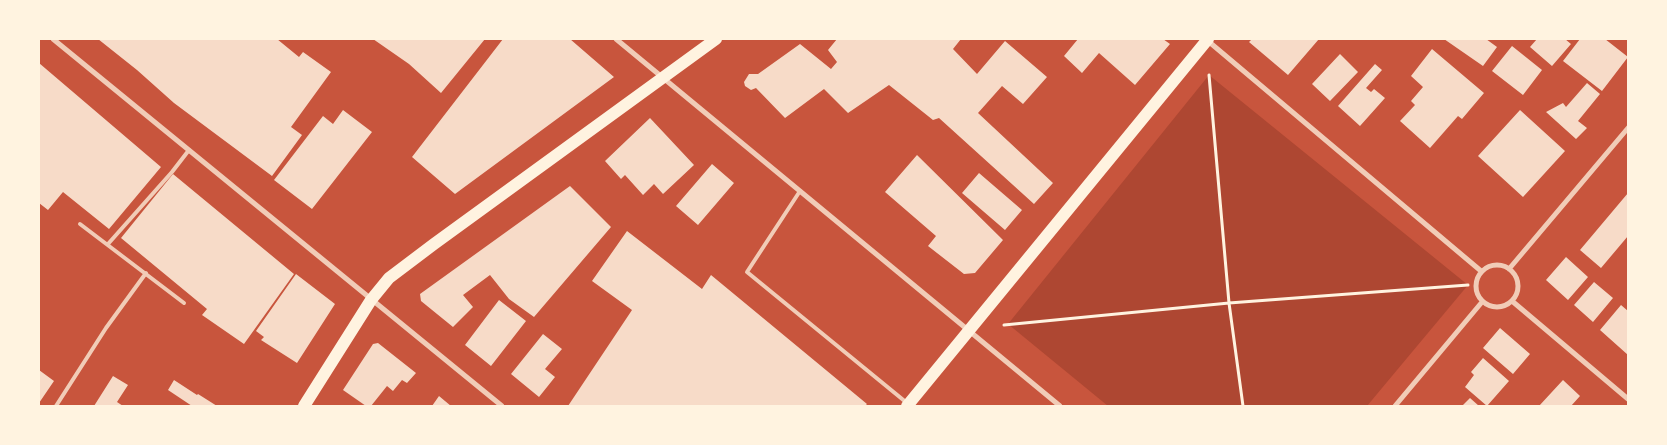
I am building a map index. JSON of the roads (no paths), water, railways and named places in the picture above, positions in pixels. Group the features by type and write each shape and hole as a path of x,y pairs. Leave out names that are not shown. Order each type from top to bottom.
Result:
{"highway":[{"path":"304,406 371,300 389,278 716,39"},
{"path":"908,405 970,332 1207,39"}],"street":[{"path":"53,39 502,406"},
{"path":"616,39 1060,406"},
{"path":"1207,39 1481,272"},
{"path":"1509,268 1628,128"},
{"path":"1491,265 1509,268 1517,280 1518,288 1512,301 1501,307 1488,306 1482,302 1475,284 1481,272 1491,265"},
{"path":"1512,301 1628,399"},
{"path":"1395,406 1482,302"}],"lane":[{"path":"108,244 189,150"},
{"path":"800,191 747,272 908,405"},
{"path":"80,224 184,303"},
{"path":"56,406 106,328 146,273"}]}
